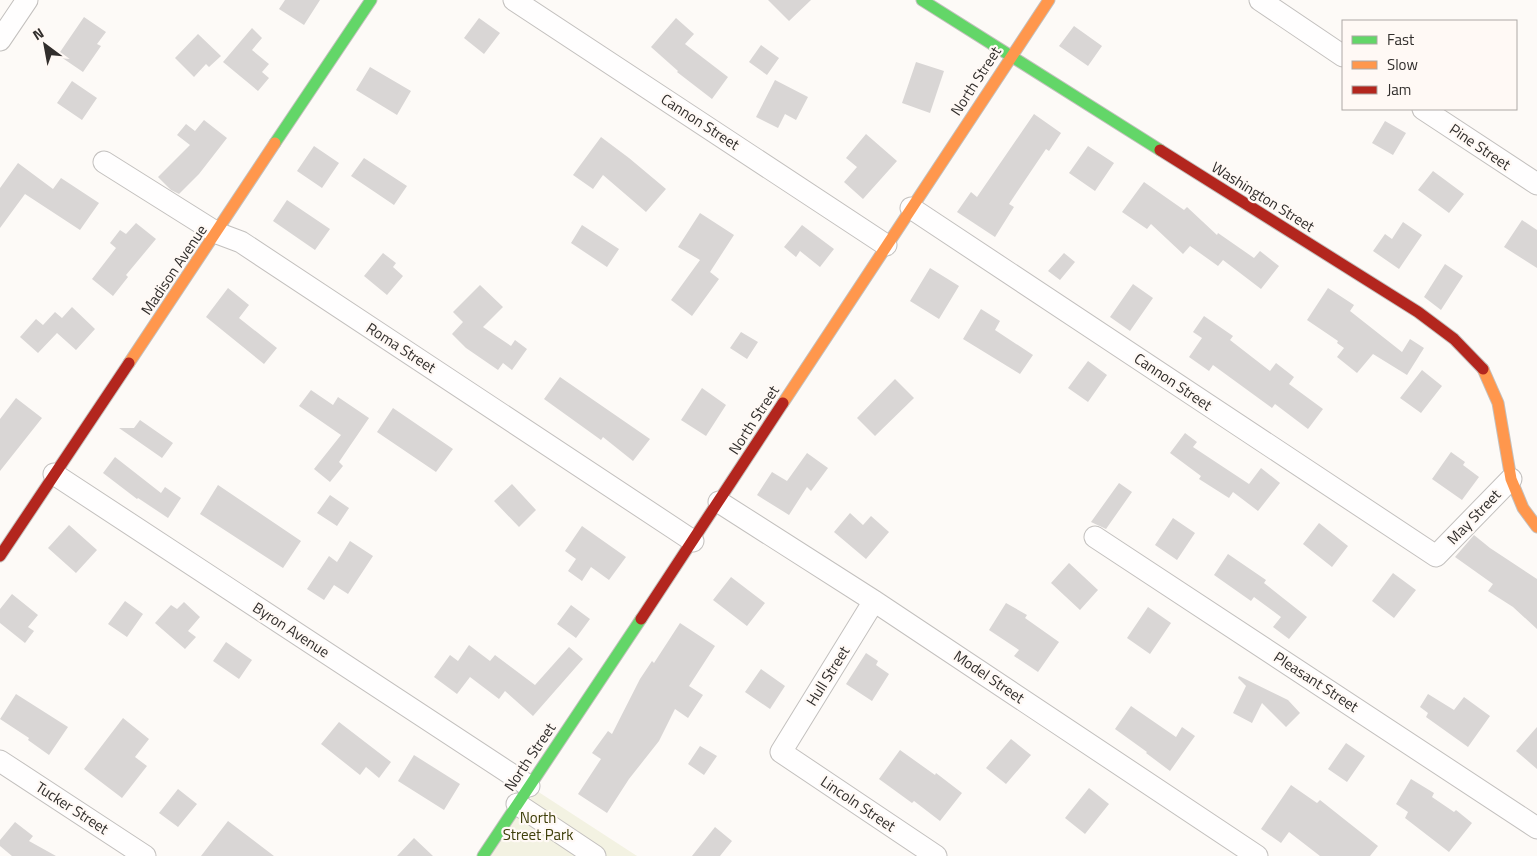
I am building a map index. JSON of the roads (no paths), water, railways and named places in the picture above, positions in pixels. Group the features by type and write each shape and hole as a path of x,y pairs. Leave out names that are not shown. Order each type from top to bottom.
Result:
{"street":[{"path":"0,40 27,0"},
{"name":"Madison Avenue","path":"0,556 371,0"},
{"name":"Cannon Street","path":"514,0 886,245"},
{"name":"Washington Street","path":"922,0 1418,312 1454,339 1483,369 1498,403 1511,479 1523,508 1537,527"},
{"name":"North Street","path":"483,856 719,502 1010,56 1049,0"},
{"path":"1260,0 1342,55"},
{"name":"Pine Street","path":"1425,110 1537,184"},
{"name":"Roma Street","path":"104,162 217,233 241,242 693,541"},
{"name":"Cannon Street","path":"910,208 1436,556"},
{"name":"Byron Avenue","path":"54,474 528,786"},
{"name":"May Street","path":"1436,556 1511,479"},
{"name":"Model Street","path":"719,502 874,601 1257,856"},
{"name":"Pleasant Street","path":"1095,537 1537,828"},
{"name":"Hull Street","path":"781,752 874,601"},
{"name":"Lincoln Street","path":"781,752 936,856"},
{"name":"Tucker Street","path":"0,761 145,856"},
{"path":"517,804 596,856"}],"park label":[{"name":"North Street Park","path":"538,826"}]}
